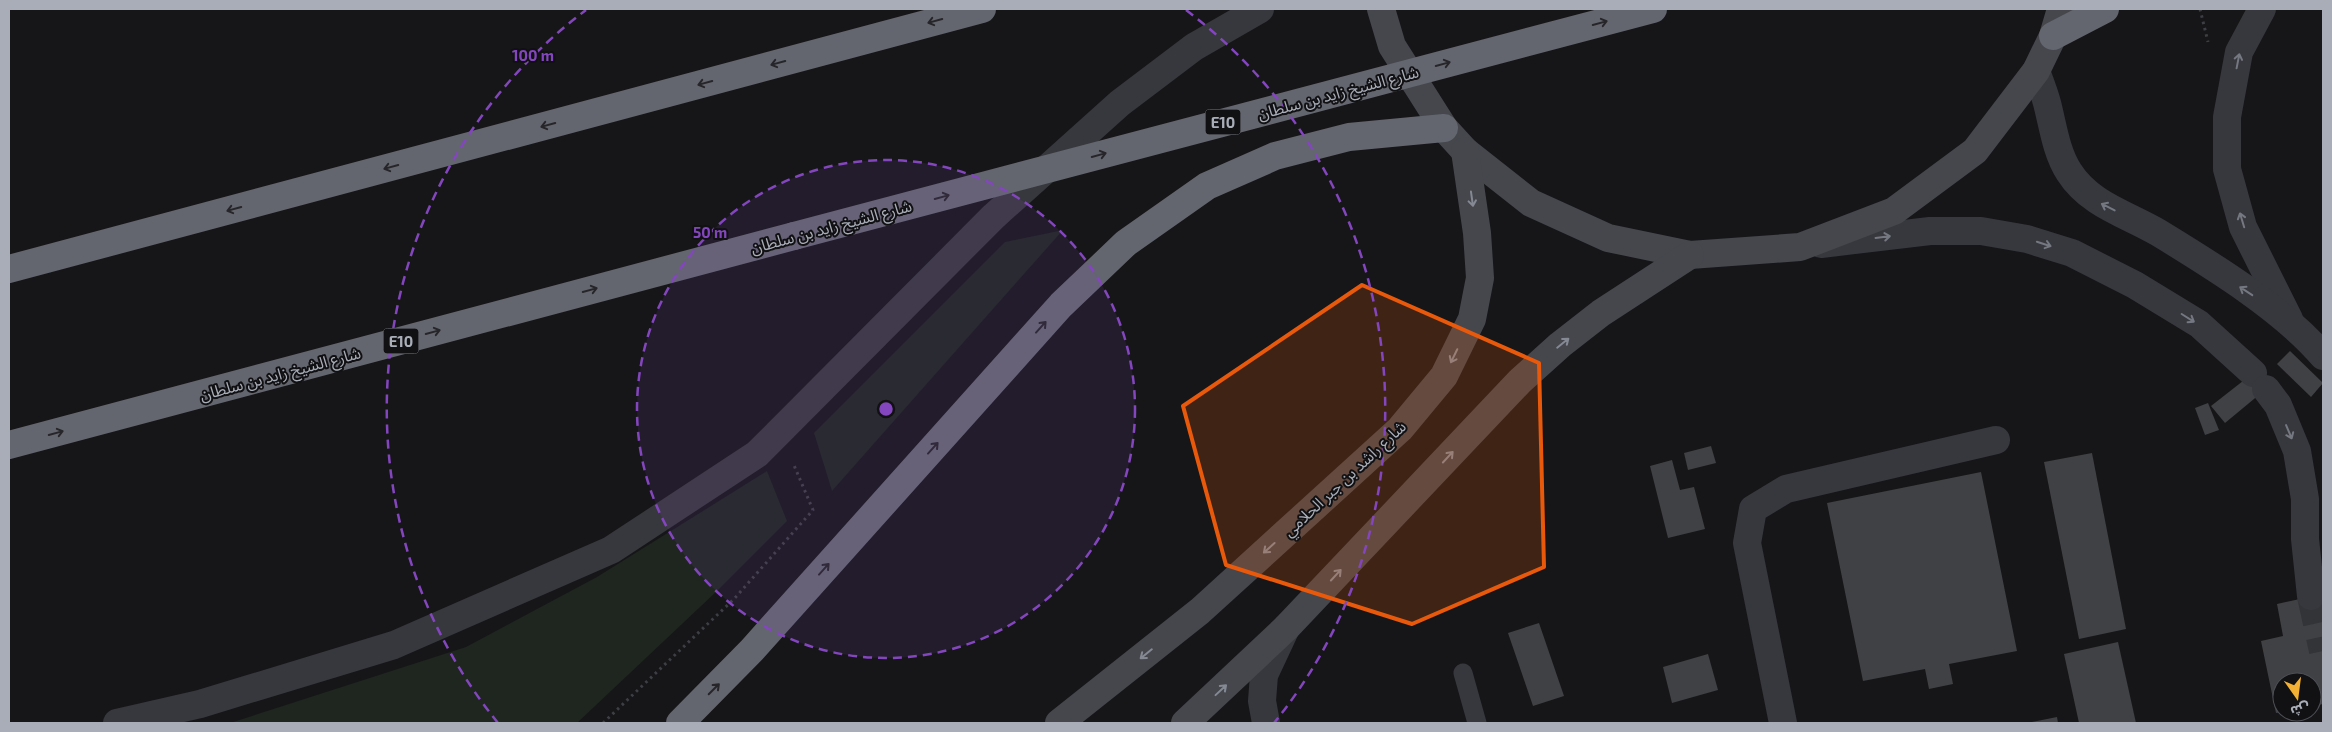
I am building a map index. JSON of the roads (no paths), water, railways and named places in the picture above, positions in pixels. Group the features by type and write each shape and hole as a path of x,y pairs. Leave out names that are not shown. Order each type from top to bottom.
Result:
{"highway":[{"path":"9,269 982,9"},
{"name":"شارع الشيخ زايد بن سلطان","path":"9,445 1653,9"},
{"path":"2052,36 2105,9"},
{"path":"680,723 752,650 1060,305 1126,243 1207,186 1275,156 1349,137 1444,128"}],"main road":[{"path":"1381,9 1392,46 1444,128 1465,151 1531,203 1608,238 1690,255 1800,247 1894,211 1975,151 2036,71 2052,36 2061,9"},
{"name":"شارع راشد بن جبر الحلامي","path":"1059,723 1200,611 1400,429 1444,376 1472,319 1480,278 1477,233 1465,151"},
{"path":"1185,723 1286,628 1520,381 1560,345 1601,313 1690,255"}],"street":[{"path":"117,723 200,704 394,645 611,550 757,454 993,217 1120,103 1194,47 1260,9"},
{"path":"2262,9 2239,52 2227,117 2228,169 2243,227 2293,327"},
{"path":"2036,71 2047,103 2053,133 2069,172 2092,199 2158,233 2268,305 2309,340 2323,356"},
{"path":"1800,247 1930,231 1981,231 2028,239 2072,253 2135,285 2199,324 2260,381 2278,405 2297,451 2305,499 2305,539 2311,596"},
{"path":"1783,723 1747,543 1753,509 1786,489 1996,440"},
{"path":"1266,723 1262,701 1264,675 1286,628"}],"lane":[{"path":"1463,673 1477,723"}],"tunnel":[{"path":"2311,596 2323,651"}]}
